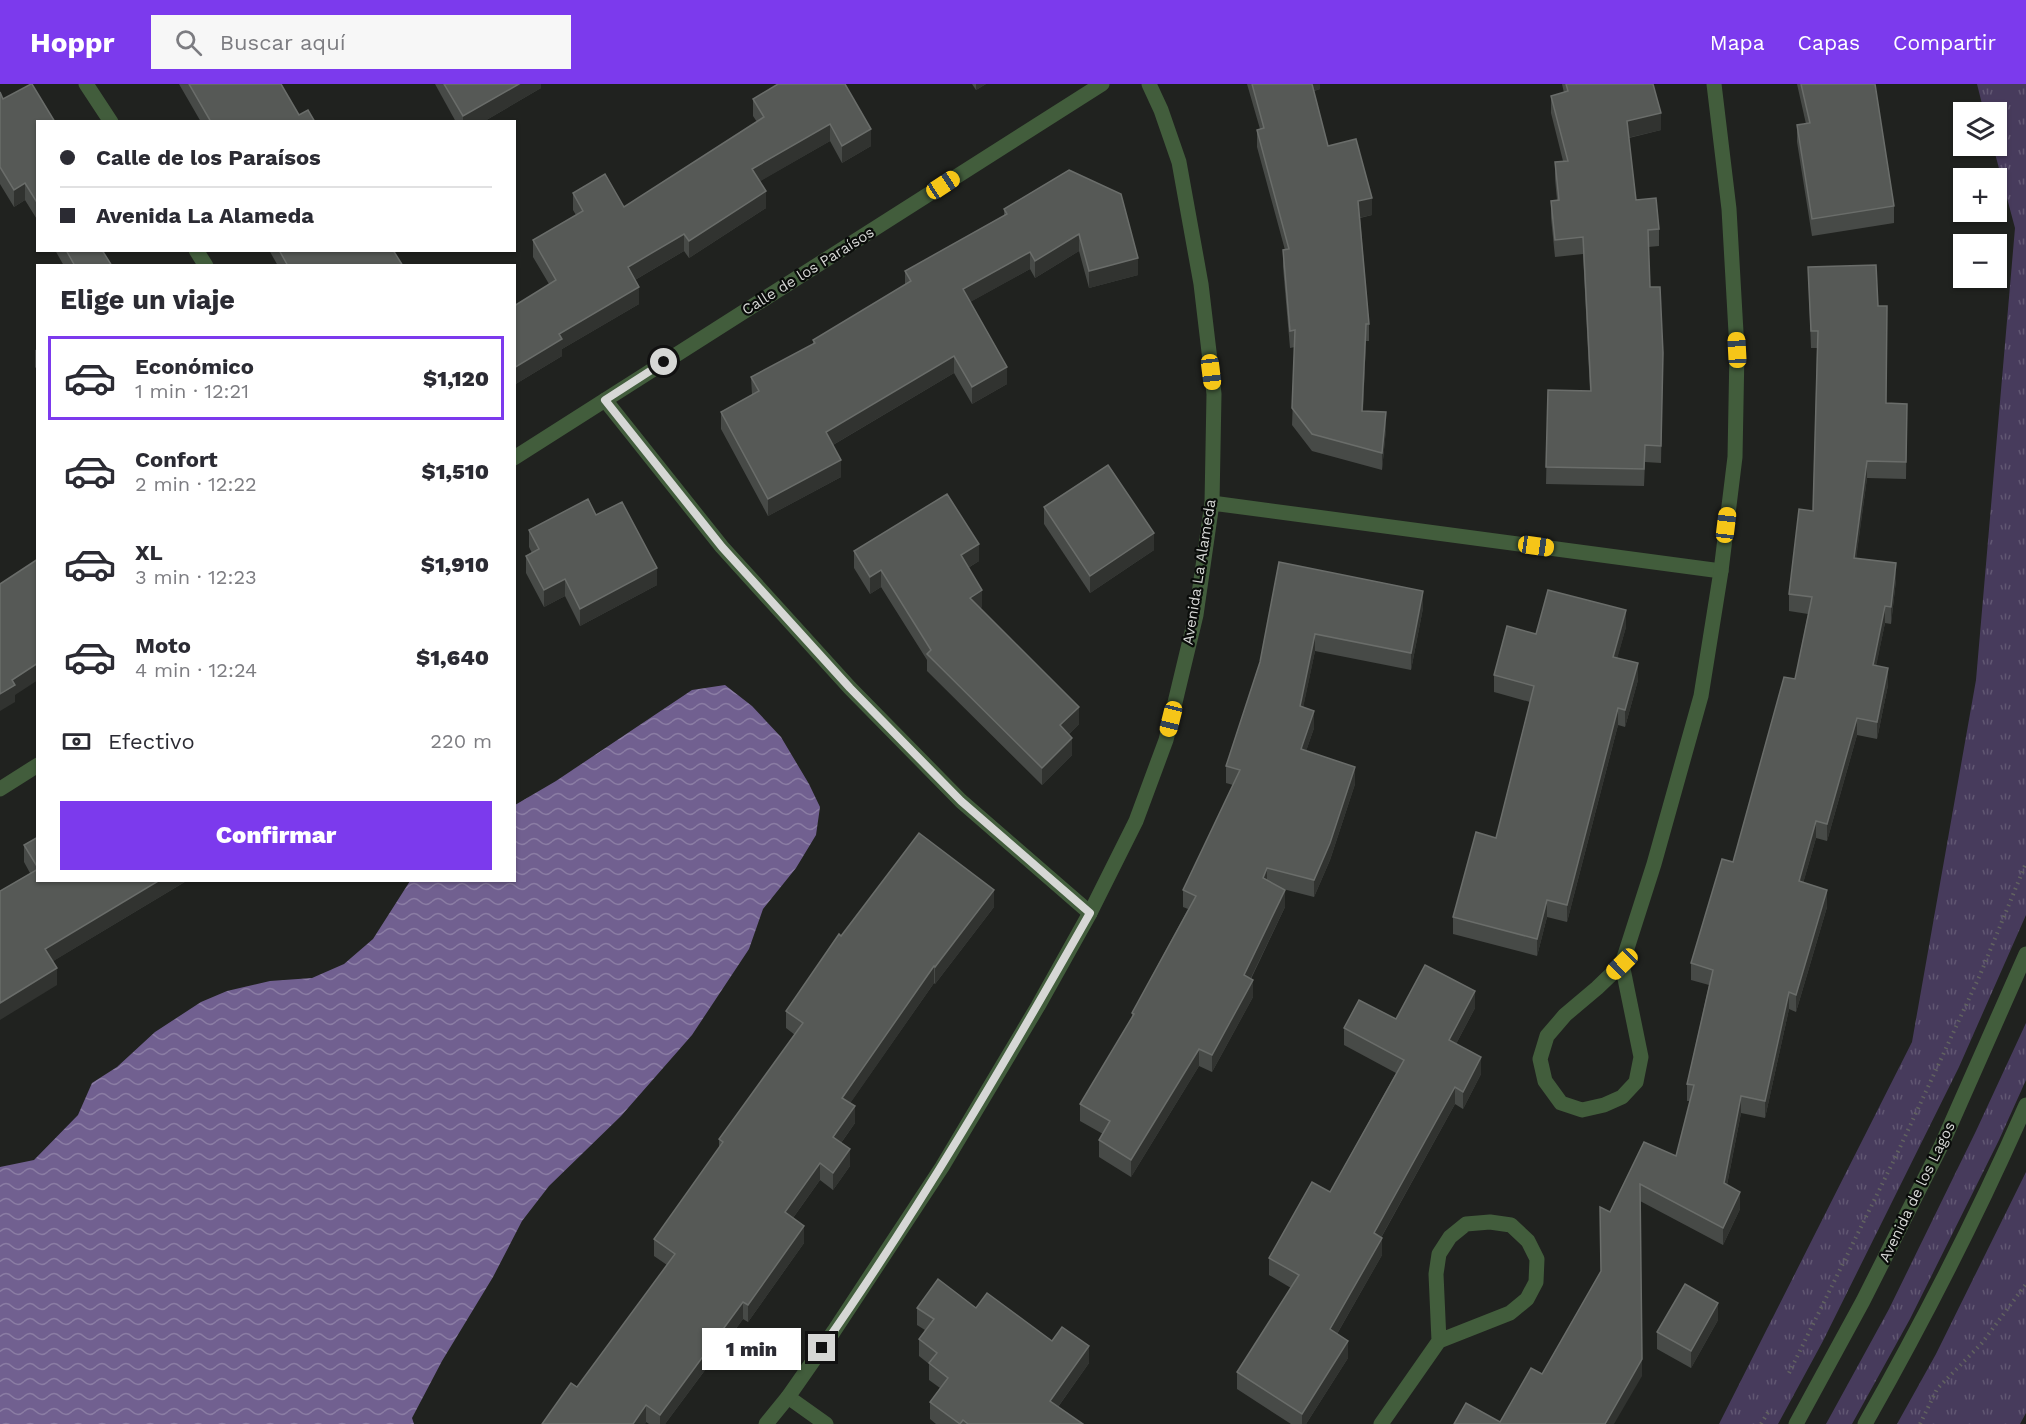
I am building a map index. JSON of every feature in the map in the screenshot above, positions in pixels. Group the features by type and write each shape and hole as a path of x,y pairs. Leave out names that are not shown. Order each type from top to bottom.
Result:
{"street":[{"path":"86,84 110,120"},
{"name":"Calle de los Paraísos","path":"516,457 1101,84"},
{"name":"Avenida La Alameda","path":"766,1424 788,1397 834,1331 942,1167 1038,1006 1090,913 1136,821 1166,740 1196,615 1212,503 1214,394 1201,284 1179,162 1161,110 1149,84"},
{"path":"1622,964 1641,1058 1636,1082 1622,1097 1604,1105 1582,1110 1561,1103 1545,1081 1540,1059 1547,1036 1565,1015 1622,964 1654,864 1701,696 1721,571 1735,457 1737,350 1729,209 1714,84"},
{"path":"605,400 722,547 850,688 961,801 1090,913"},
{"path":"1212,503 1721,571"},
{"path":"0,789 36,766"},
{"name":"Avenida de los Lagos","path":"1796,1424 1863,1301 1942,1144 2026,954"},
{"path":"1865,1424 1911,1343 1999,1166 2026,1105"},
{"path":"1381,1424 1439,1341 1510,1313 1527,1299 1536,1282 1537,1259 1528,1241 1511,1225 1490,1222 1467,1224 1450,1237 1439,1254 1436,1274 1439,1341"},
{"path":"788,1397 826,1424"}],"path":[{"path":"1784,1382 1896,1156 1980,975 2026,863"},
{"path":"1920,1424 1937,1389 1982,1343 2026,1284"},
{"path":"1761,1424 1774,1400"}],"green space":[{"path":"1977,84 2026,84 2026,915 1959,1067 1823,1341 1778,1424 1719,1424 1912,1042 1976,680 2015,228 2007,198 2007,168 1999,168 1996,156 2007,156 2007,102 1982,102"},
{"path":"2026,1023 2026,1080 1999,1140 1910,1319 1852,1424 1826,1424 1889,1309"},
{"path":"2026,1172 2026,1413 2020,1424 1897,1424 1936,1354"}],"water":[{"path":"725,685 752,706 781,737 820,807 816,835 796,868 763,909 749,949 692,1035 621,1116 549,1186 522,1221 493,1277 442,1361 412,1418 414,1424 0,1424 0,1167 34,1160 78,1115 92,1083 117,1067 155,1032 201,1002 227,991 270,981 312,978 344,964 373,939 409,882 516,882 516,804 556,781 692,690"}],"building":[{"path":"32,84 54,120 36,120 36,201 25,183 14,190 0,167 0,92 3,99"},
{"path":"189,84 281,84 299,115 308,110 314,120 210,120"},
{"path":"444,84 519,84 463,116"},
{"path":"778,84 845,84 871,129 842,146 830,124 752,169 766,191 689,241 684,234 628,267 639,287 559,334 562,339 516,367 516,305 556,280 533,240 583,211 573,193 605,174 624,207 764,117 753,99"},
{"path":"1252,84 1312,84 1328,146 1356,139 1372,198 1358,201 1369,324 1366,324 1362,411 1386,412 1382,453 1312,434 1292,408 1295,330 1290,331 1283,250 1289,249 1257,130 1264,128"},
{"path":"1566,84 1653,84 1661,113 1627,121 1636,200 1656,198 1659,229 1648,230 1650,287 1660,287 1663,353 1661,446 1645,445 1644,469 1546,467 1548,390 1591,391 1583,237 1555,240 1551,201 1559,200 1555,162 1568,161 1551,96 1568,91"},
{"path":"1801,84 1875,84 1894,206 1812,219 1797,125 1810,123"},
{"path":"1069,170 1121,194 1138,258 1089,271 1079,234 1035,261 1030,252 963,289 1007,367 972,387 954,356 826,432 841,460 768,499 721,412 759,391 751,377 815,343 813,340 911,281 905,271 1007,214 1004,209"},
{"path":"67,252 103,252 111,264 74,264"},
{"path":"280,252 394,252 402,264 287,264"},
{"path":"1876,265 1878,306 1887,306 1886,403 1907,404 1906,462 1867,461 1854,558 1896,563 1891,607 1885,606 1873,665 1888,668 1877,722 1857,718 1827,824 1816,821 1799,881 1827,890 1796,995 1789,992 1765,1101 1741,1096 1724,1183 1740,1192 1723,1228 1640,1184 1642,1359 1605,1424 1454,1424 1466,1403 1500,1422 1531,1368 1542,1374 1601,1271 1600,1207 1610,1212 1644,1142 1676,1156 1694,1085 1687,1084 1713,970 1691,963 1722,859 1733,862 1784,677 1795,679 1812,597 1789,594 1799,509 1813,511 1818,331 1811,331 1808,267"},
{"path":"1108,465 1154,533 1090,576 1044,507"},
{"path":"947,494 979,544 961,555 982,590 970,598 1079,707 1060,725 1072,738 1042,768 927,654 931,650 881,570 870,577 854,551"},
{"path":"588,499 596,515 622,502 657,568 580,609 565,579 544,590 526,556 539,549 529,530"},
{"path":"36,560 36,664 12,680 15,685 0,694 0,584"},
{"path":"1279,562 1423,591 1411,653 1315,634 1300,706 1314,711 1301,749 1355,767 1330,843 1314,880 1267,868 1263,878 1285,890 1244,975 1253,980 1212,1055 1199,1049 1131,1160 1099,1140 1110,1121 1080,1104 1134,1014 1132,1013 1196,896 1183,890 1240,770 1226,766 1260,662"},
{"path":"1548,590 1626,610 1613,657 1638,663 1625,710 1618,708 1567,905 1547,900 1537,939 1453,917 1476,832 1496,838 1534,686 1494,675 1507,626 1536,634"},
{"path":"919,833 994,890 934,966 842,1098 855,1106 833,1137 850,1149 833,1173 820,1163 785,1212 804,1226 748,1305 743,1302 660,1415 646,1405 633,1424 542,1424 571,1383 577,1387 675,1254 654,1239 723,1142 719,1139 803,1023 786,1011 839,934 841,936"},
{"path":"36,838 36,865 24,845"},
{"path":"36,870 36,882 157,882 45,949 57,968 0,1003 0,891"},
{"path":"1425,965 1475,991 1449,1040 1481,1057 1463,1092 1455,1087 1374,1233 1382,1238 1330,1329 1348,1341 1302,1414 1237,1372 1299,1275 1269,1258 1312,1182 1330,1192 1404,1060 1344,1028 1359,1000 1396,1019"},
{"path":"938,1279 976,1308 987,1293 1052,1341 1062,1327 1089,1346 1050,1401 1083,1424 968,1424 963,1420 960,1424 930,1402 948,1378 929,1363 937,1353 919,1339 934,1319 917,1308"},
{"path":"1685,1284 1718,1303 1691,1351 1657,1332"}],"route":[{"path":"664,362 605,400 722,547 850,688 961,801 1090,913 1038,1006 942,1167 822,1348"}]}
